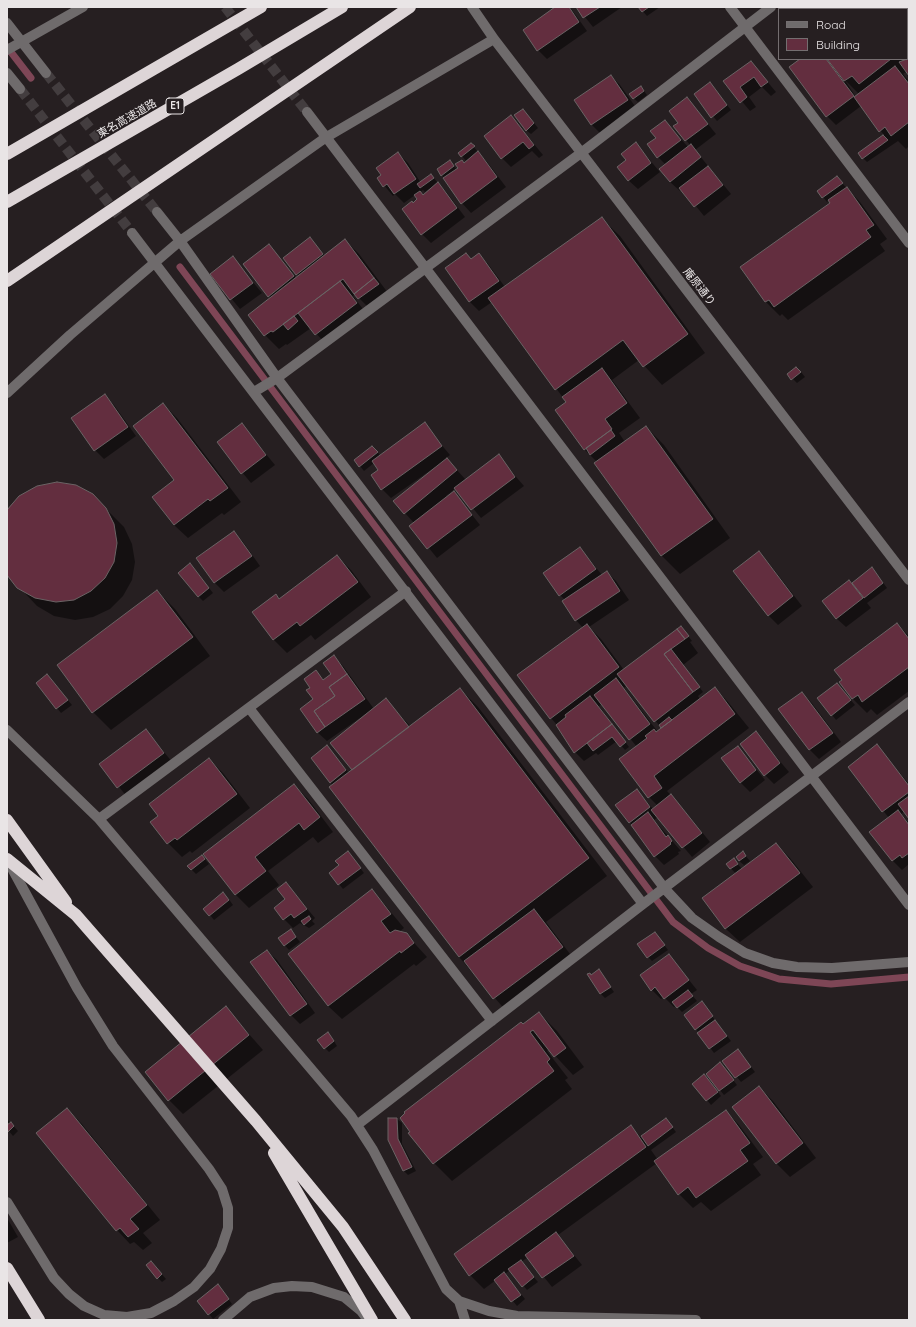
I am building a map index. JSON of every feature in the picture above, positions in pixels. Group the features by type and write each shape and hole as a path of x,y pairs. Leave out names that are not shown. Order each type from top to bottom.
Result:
{"highway":[{"path":"7,154 260,7"},
{"name":"東名高速道路","path":"7,202 238,70 342,7"},
{"path":"7,281 410,7"},
{"path":"7,820 76,916 256,1121 343,1227 405,1320"},
{"path":"7,859 76,916"},
{"path":"256,1121 372,1320"},
{"path":"7,1268 40,1320"}],"street":[{"path":"7,50 83,7"},
{"name":"庵原通り","path":"472,7 494,39 909,580"},
{"path":"730,7 909,243"},
{"path":"254,392 277,378 581,153 771,7"},
{"path":"7,23 46,72"},
{"path":"8,388 154,261 180,241 325,138 494,39"},
{"path":"7,73 20,89"},
{"path":"307,112 424,269 909,905"},
{"path":"157,212 180,241 277,378 665,889 692,918 745,953 773,963 797,967 832,968 909,962"},
{"path":"132,233 643,904"},
{"path":"99,819 406,591"},
{"path":"357,1125 643,904 665,889 909,702"},
{"path":"249,708 492,1021"},
{"path":"7,730 99,819 329,1088 357,1125 373,1150 446,1289 459,1301 489,1311 517,1316 696,1320"},
{"path":"7,859 76,988 113,1046 209,1169 222,1189 228,1208 228,1228 221,1249 210,1269 189,1290 174,1301 150,1313 127,1317 104,1315 84,1306 69,1294 54,1278 7,1202"},
{"path":"223,1320 250,1297 274,1288 292,1286 312,1287 344,1297 361,1311 368,1320"},
{"path":"459,1301 465,1320"}],"building":[{"path":"555,7 569,7 579,22 537,51 523,30"},
{"path":"576,7 600,7 583,18"},
{"path":"638,7 649,7 642,12"},
{"path":"856,7 856,8 800,8"},
{"path":"891,7 892,8 866,8"},
{"path":"896,7 909,7 909,23 908,8"},
{"path":"908,30 909,31 908,46"},
{"path":"909,55 909,76 899,62 908,60"},
{"path":"799,60 827,60 854,96 826,117 789,67"},
{"path":"828,60 890,60 859,84 852,76 844,81"},
{"path":"751,61 768,82 761,87 754,77 740,87 747,97 740,103 723,81"},
{"path":"895,66 909,84 909,122 891,136 885,127 879,132 854,97"},
{"path":"611,75 628,100 591,125 574,100"},
{"path":"710,82 727,105 711,118 694,94"},
{"path":"641,86 644,91 633,99 629,94"},
{"path":"687,97 708,124 685,141 673,126 678,123 669,111"},
{"path":"523,109 534,123 526,131 514,115"},
{"path":"511,115 534,145 529,149 523,142 501,159 484,136"},
{"path":"665,120 681,140 657,158 647,144 656,138 650,131"},
{"path":"883,135 888,140 862,159 858,153"},
{"path":"636,142 651,163 628,181 617,167 626,160 621,154"},
{"path":"471,143 475,146 461,157 458,153"},
{"path":"691,144 701,157 670,182 659,169"},
{"path":"478,151 497,177 461,204 443,178 458,168 455,164 462,160 464,163"},
{"path":"398,152 416,179 394,194 387,184 383,187 377,178 381,175 376,168"},
{"path":"450,160 454,166 441,176 437,169"},
{"path":"708,166 723,185 694,207 679,188"},
{"path":"431,174 434,178 420,188 417,184"},
{"path":"837,176 843,183 822,198 817,191"},
{"path":"438,182 457,208 421,235 402,209 417,199 414,195 420,191 423,195"},
{"path":"847,187 874,225 866,230 871,237 774,307 769,300 765,302 740,267 830,203 828,200"},
{"path":"602,217 688,334 643,367 623,340 555,390 488,298"},
{"path":"310,237 323,254 296,275 283,258"},
{"path":"345,239 374,278 354,294 343,279 273,332 271,331 264,336 248,315"},
{"path":"269,244 294,276 268,297 243,264"},
{"path":"466,253 471,259 479,253 499,281 469,302 445,268"},
{"path":"233,256 253,283 230,300 210,274"},
{"path":"374,278 379,284 358,299 354,294"},
{"path":"340,281 357,303 315,335 298,313"},
{"path":"294,316 298,321 288,330 283,324"},
{"path":"796,367 801,372 791,380 787,374"},
{"path":"602,368 627,403 605,419 612,429 584,450 555,410 566,402 562,397"},
{"path":"105,394 128,427 94,451 71,418"},
{"path":"163,403 228,488 210,501 208,499 174,525 152,497 174,480 133,426"},
{"path":"425,422 442,446 381,490 371,475 378,470 372,461"},
{"path":"242,423 266,455 241,474 217,442"},
{"path":"646,426 713,519 661,556 594,463"},
{"path":"611,430 615,436 590,455 586,448"},
{"path":"372,446 378,452 359,467 354,460"},
{"path":"499,454 515,477 471,510 454,488"},
{"path":"447,458 457,470 404,514 393,501"},
{"path":"57,482 76,485 93,494 106,508 114,524 117,543 114,562 105,578 91,591 74,600 56,602 35,598 17,588 7,575 7,510 19,496 37,486"},
{"path":"454,491 472,515 427,549 409,526"},
{"path":"234,531 252,556 214,583 196,558"},
{"path":"580,547 596,569 559,596 543,573"},
{"path":"759,551 793,596 768,616 733,571"},
{"path":"337,555 358,582 300,626 297,622 273,640 252,612 276,594 279,599"},
{"path":"190,563 209,588 198,597 178,573"},
{"path":"872,567 883,583 864,598 852,583"},
{"path":"607,571 620,591 575,621 562,601"},
{"path":"849,580 863,598 836,619 822,601"},
{"path":"157,590 193,637 92,713 57,665"},
{"path":"897,623 909,639 909,667 862,702 858,695 852,699 839,682 842,680 834,670"},
{"path":"587,624 619,667 550,719 517,675"},
{"path":"681,626 689,636 685,639 677,629"},
{"path":"677,629 685,639 664,654 693,692 654,722 617,674"},
{"path":"671,649 700,687 693,692 664,654"},
{"path":"334,655 347,674 329,687 335,696 314,711 325,727 317,733 300,709 313,699 306,690 310,688 304,679 316,670 323,680 331,674 323,663"},
{"path":"47,674 68,700 56,709 36,683"},
{"path":"347,674 365,699 325,727 314,711 335,696 329,687"},
{"path":"616,678 650,724 629,740 594,695"},
{"path":"837,683 851,700 831,716 817,698"},
{"path":"715,687 735,714 654,776 662,788 648,798 619,759 647,738 645,736 654,729 656,732"},
{"path":"460,688 589,858 459,957 329,787"},
{"path":"802,692 833,733 809,750 778,709"},
{"path":"590,696 612,724 574,753 556,725 566,717 565,715"},
{"path":"386,698 409,727 352,770 330,743"},
{"path":"669,717 672,720 661,728 659,725"},
{"path":"612,724 626,742 620,747 612,737 593,751 587,743"},
{"path":"146,729 164,753 117,788 99,764"},
{"path":"756,731 780,763 764,776 740,744"},
{"path":"877,744 909,786 909,792 882,812 848,767"},
{"path":"327,745 346,770 330,783 311,758"},
{"path":"738,746 756,770 740,783 721,758"},
{"path":"209,758 237,794 177,840 175,838 167,844 150,822 158,816 149,804"},
{"path":"294,784 320,817 304,830 299,823 255,857 266,871 235,895 203,854"},
{"path":"637,789 650,807 629,823 615,805"},
{"path":"671,794 702,833 682,848 651,810"},
{"path":"909,796 909,819 898,804"},
{"path":"898,810 909,825 909,853 902,858 900,855 892,861 869,832"},
{"path":"648,812 666,837 668,835 672,841 670,843 671,844 654,857 631,825"},
{"path":"776,843 800,873 725,929 702,898"},
{"path":"348,851 361,868 338,885 329,873 339,865 335,861"},
{"path":"743,851 746,856 739,861 736,857"},
{"path":"202,855 205,859 191,870 187,866"},
{"path":"734,858 738,864 730,869 726,864"},
{"path":"286,882 307,909 294,918 291,914 283,920 274,908 285,899 277,889"},
{"path":"372,889 391,914 381,921 390,933 395,930 407,933 414,943 401,953 400,951 328,1006 288,954"},
{"path":"223,892 229,900 209,916 203,909"},
{"path":"534,909 563,947 493,999 464,961"},
{"path":"309,916 311,919 304,925 301,921"},
{"path":"291,929 296,937 284,946 278,938"},
{"path":"655,932 665,945 647,958 637,944"},
{"path":"267,950 307,1004 290,1016 250,962"},
{"path":"669,954 689,980 664,999 655,987 651,991 640,975"},
{"path":"599,969 611,987 600,994 587,974 590,973 591,975"},
{"path":"688,990 693,996 677,1008 672,1002"},
{"path":"702,1001 713,1016 695,1030 684,1015"},
{"path":"226,1006 249,1035 168,1101 145,1072"},
{"path":"539,1012 566,1048 554,1057 533,1030 530,1032 550,1059 547,1062 554,1071 433,1164 408,1133 410,1132 400,1118 405,1113 404,1112 521,1022 523,1024"},
{"path":"715,1020 727,1036 709,1049 697,1033"},
{"path":"328,1032 334,1041 324,1049 317,1040"},
{"path":"738,1049 751,1067 735,1078 722,1061"},
{"path":"720,1062 734,1080 719,1091 706,1074"},
{"path":"704,1074 718,1092 706,1101 692,1084"},
{"path":"759,1086 803,1143 776,1164 732,1107"},
{"path":"67,1108 147,1205 130,1219 139,1229 128,1237 120,1228 116,1231 36,1133"},
{"path":"726,1110 750,1143 740,1150 748,1161 696,1198 688,1187 678,1195 654,1161"},
{"path":"388,1118 397,1118 398,1139 412,1167 403,1171 388,1140"},
{"path":"666,1118 673,1127 648,1146 641,1136"},
{"path":"11,1122 14,1126 8,1132 7,1125"},
{"path":"631,1125 646,1147 469,1276 454,1254"},
{"path":"556,1232 574,1256 542,1278 525,1255"},
{"path":"521,1260 534,1277 522,1287 508,1269"},
{"path":"151,1261 162,1274 157,1279 146,1265"},
{"path":"504,1272 521,1295 511,1302 494,1280"},
{"path":"218,1284 229,1299 208,1315 197,1301"}],"waterway":[{"path":"7,47 31,78"},
{"path":"180,267 673,922 708,948 740,966 779,979 831,984 909,977"}],"tunnel":[{"path":"225,7 307,112"},
{"path":"46,73 157,212"},
{"path":"20,89 132,233"}]}
